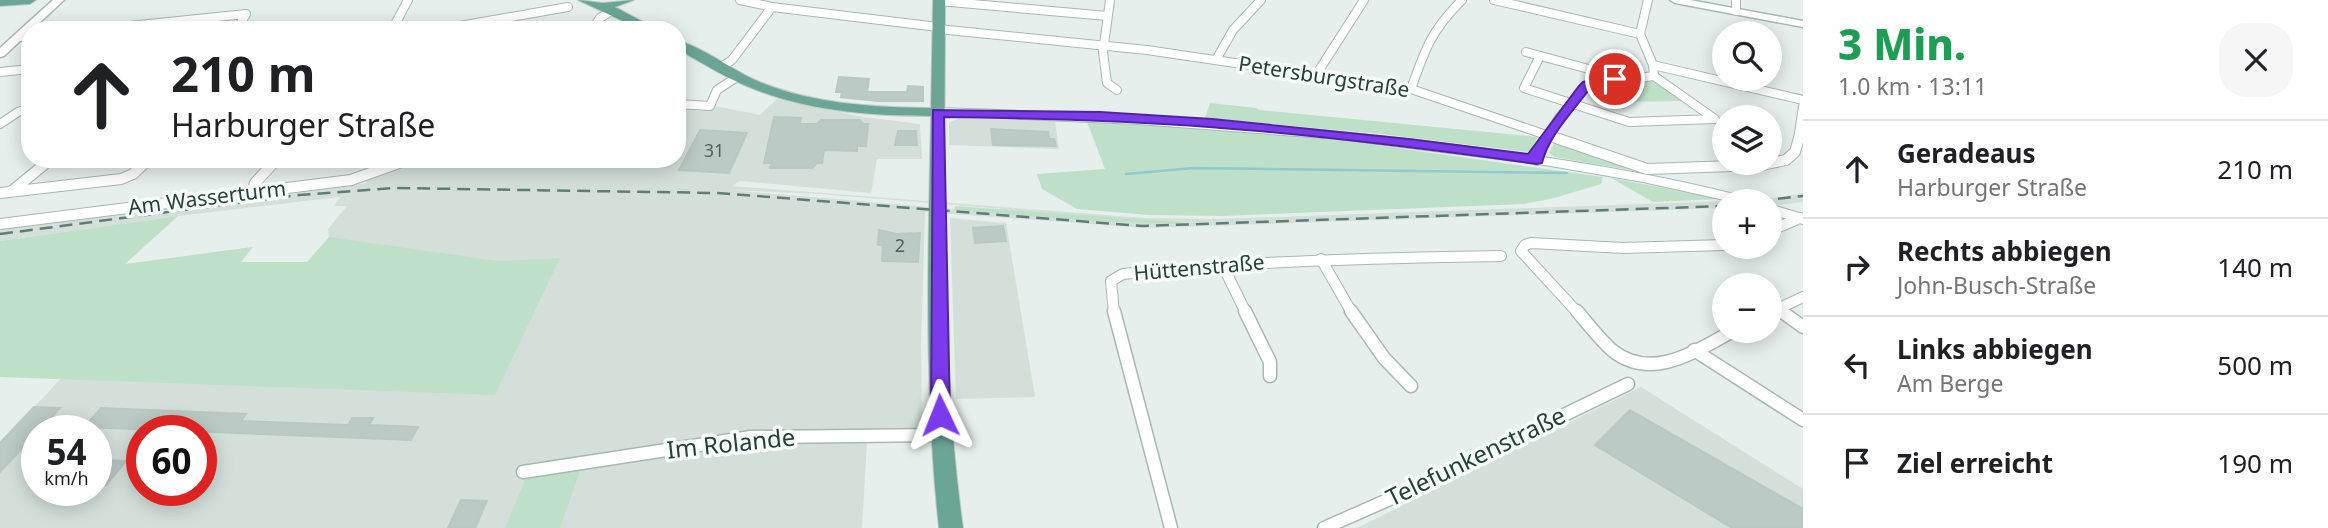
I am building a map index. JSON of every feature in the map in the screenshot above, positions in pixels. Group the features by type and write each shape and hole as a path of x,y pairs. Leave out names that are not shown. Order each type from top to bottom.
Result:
{"main road":[{"path":"0,2 30,0"},
{"path":"584,0 634,21"},
{"path":"608,8 628,0"},
{"path":"939,1 936,206 941,435 951,528"},
{"path":"686,49 737,77 791,97 827,105 888,111 1100,116 1212,123 1409,143 1537,160 1671,183 1712,193"},
{"path":"1782,212 1802,218"}],"street":[{"path":"39,21 59,0"},
{"path":"397,21 408,0"},
{"name":"Petersburgstraße","path":"740,0 772,7 938,28 1102,45 1410,89 1647,169 1762,165 1786,160 1794,152 1803,106"},
{"path":"1110,0 1102,45 1102,65 1107,83 1117,90"},
{"path":"1216,61 1233,30 1261,0"},
{"path":"1316,75 1364,0"},
{"path":"1410,89 1426,45 1441,21 1462,0"},
{"path":"1494,0 1640,34"},
{"path":"1648,0 1640,34 1653,65 1654,76"},
{"path":"1675,0 1736,5 1803,24"},
{"path":"939,1 1107,16"},
{"path":"488,21 568,7"},
{"path":"720,68 732,60 772,7"},
{"path":"598,21 608,8"},
{"path":"178,21 246,14 242,21"},
{"path":"0,54 21,38"},
{"path":"1526,52 1607,74 1615,79"},
{"path":"1537,160 1535,155 1547,136 1571,104 1588,84 1654,76 1715,119 1629,122 1571,104 1524,88 1540,56"},
{"path":"1653,65 1803,100"},
{"path":"0,72 21,70"},
{"path":"686,105 710,106 718,90 737,77"},
{"path":"0,124 21,111"},
{"path":"5,193 39,168"},
{"path":"5,193 128,177 138,168"},
{"path":"252,192 255,183 269,168"},
{"name":"Am Wasserturm","path":"0,224 359,178 386,168"},
{"path":"1782,226 1802,218"},
{"path":"1712,245 1623,248 1531,243 1522,248 1523,255 1625,361 1640,366 1666,364 1712,341"},
{"name":"Hüttenstraße","path":"1171,528 1113,308 1111,281 1123,274 1222,264 1321,259 1501,256"},
{"path":"1321,259 1356,318 1392,370 1410,386"},
{"path":"1222,264 1270,362 1270,376"},
{"path":"1782,307 1803,298"},
{"path":"1782,316 1803,327"},
{"path":"1694,350 1803,420"},
{"name":"Telefunkenstraße","path":"1324,528 1399,495 1628,384"},
{"name":"Im Rolande","path":"523,472 751,437 941,435"}],"shaded area":[{"path":"777,99 864,117 920,124 922,159 877,159 871,193 740,181 732,186 1145,218 1219,219 1712,201 1712,208 1146,228 925,212 921,346 922,429 926,442 867,441 862,528 0,528 0,443 21,421 21,506 112,506 112,415 26,415 175,258 253,247 241,262 307,262 329,238 328,229 347,206 334,206 340,197 0,241 0,229 367,183 365,181 396,168 686,168 686,104 716,106 760,115","holes":["729,190 820,194 1149,221 1207,223 1106,222"]},
{"path":"959,118 1055,121 1059,149 949,145 949,123"},
{"path":"1803,193 1803,202 1782,204 1782,197"},
{"path":"950,218 1006,223 1035,397 956,399"},
{"path":"1641,387 1803,489 1803,528 1357,528"}],"green space":[{"path":"1654,80 1686,101 1611,102 1591,86"},
{"path":"1210,103 1538,137 1529,152 1381,134 1205,118"},
{"path":"1087,122 1347,141 1603,177 1601,184 1524,204 1222,216 1149,215 1077,209 1042,189 1037,174 1105,169"},
{"path":"1554,144 1642,172 1555,157 1549,153"},
{"path":"1611,178 1712,197 1712,199 1653,202"},
{"path":"955,206 1207,224 1106,222 954,210"},
{"path":"178,216 125,264 253,247 241,262 307,262 329,237 498,261 560,258 495,395 0,377 0,241"},
{"path":"580,471 560,528 505,528 526,478"}],"building":[{"path":"839,77 869,79 867,92 907,92 908,86 923,87 923,101 878,101 841,97 842,92 836,92"},
{"path":"774,117 801,118 800,124 817,124 821,120 860,120 863,124 868,124 866,146 857,146 857,151 824,150 822,163 817,163 812,168 770,168 772,163 764,163"},
{"path":"991,129 1048,132 1049,139 1054,139 1056,146 993,145"},
{"path":"700,130 747,133 729,173 679,170 686,168 686,157"},
{"path":"898,131 916,131 917,145 895,145"},
{"path":"1003,226 1006,241 975,243 973,228"},
{"path":"879,230 897,234 920,233 918,262 882,261 883,245 878,245"},
{"path":"34,407 60,408 53,415 26,415"},
{"path":"101,408 246,414 241,421 348,425 352,418 373,418 369,425 418,427 411,440 217,432 217,415 126,415 126,429 112,428 112,415 95,415"},
{"path":"1630,410 1803,509 1803,528 1732,528 1595,445"},
{"path":"21,421 21,450 0,472 0,443"},
{"path":"112,461 126,461 112,478"},
{"path":"461,500 487,501 475,528 448,528"}],"waterway":[{"path":"1126,174 1194,168 1567,173"}],"railway":[{"path":"0,234 299,195 394,188 718,193 1142,226 1712,206"},
{"path":"1782,198 1803,196"}],"route":[{"path":"940,415 937,113 1100,116 1212,123 1348,136 1537,160 1535,155 1547,136 1583,88 1588,84 1615,79"}]}
